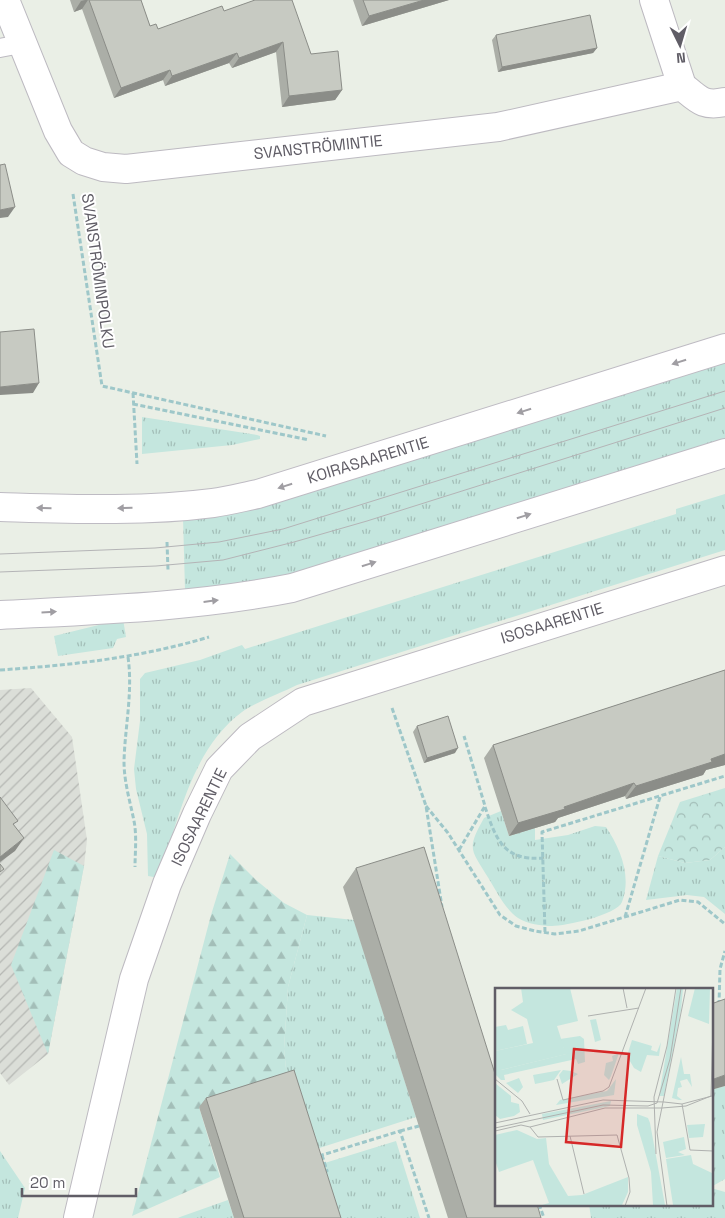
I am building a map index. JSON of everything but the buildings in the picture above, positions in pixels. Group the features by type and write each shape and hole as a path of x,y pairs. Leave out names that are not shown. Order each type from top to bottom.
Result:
{"street":[{"name":"SVANSTRÖMINTIE","path":"5,0 11,46 71,153 84,161 104,167 126,169 498,127 682,86"},
{"path":"654,0 682,86 698,99 711,105 725,102"},
{"name":"KOIRASAARENTIE","path":"0,507 89,509 166,507 214,503 258,494 725,348"},
{"path":"0,615 169,605 246,597 292,588 725,453"},
{"name":"ISOSAARENTIE","path":"78,1218 134,979 167,884 197,814 219,770 250,738 304,702 725,570"}],"path":[{"name":"SVANSTRÖMINPOLKU","path":"84,161 72,189 102,386 132,393"},
{"path":"137,464 132,393 328,436 330,443"},
{"path":"133,404 309,440"},
{"path":"0,670 128,657 171,648 166,507"},
{"path":"128,657 130,702 124,761 125,786 135,823 135,870"},
{"path":"389,700 426,806 443,910"},
{"path":"464,736 494,835 506,848 523,858 543,858"},
{"path":"546,932 542,832 725,776"},
{"path":"625,917 660,797"},
{"path":"426,806 459,850 500,915 516,926 535,932 555,934 579,931 680,900 698,902 725,924"},
{"path":"459,850 485,806"},
{"path":"719,1012 720,969 725,951"},
{"path":"313,1158 419,1126"},
{"path":"400,1131 429,1218"},
{"path":"318,1174 327,1171 322,1155"},
{"path":"540,1206 544,1218"}],"shaded area":[{"path":"31,688 72,737 87,840 84,866 48,1054 9,1085 0,1073 0,690"}],"green space":[{"path":"725,359 725,441 314,570 246,584 185,590 183,518"},
{"path":"142,417 257,435 260,436 260,439 232,445 142,454"},
{"path":"725,494 725,550 297,685 248,708 225,728 210,746 198,766 180,810 159,878 148,876 147,834 136,789 134,769 140,721 140,679 145,673 200,660 242,645 245,649 676,514 676,509"},
{"path":"123,619 126,637 117,639 113,648 58,656 54,636"},
{"path":"725,788 725,847 710,860 685,863 658,856 680,802"},
{"path":"501,811 509,836 535,828 535,840 568,835 595,826 606,827 620,853 625,872 625,892 622,902 618,907 601,915 559,926 535,924 518,918 502,900 478,861 473,849 475,837 484,818"},
{"path":"725,847 725,914 704,897 687,895 646,900 658,856 685,863 710,860"},
{"path":"54,850 84,866 48,1054 11,965"},
{"path":"230,854 256,880 284,903 307,915 288,987 284,1049 287,1079 199,1107 220,1177 132,1216 211,915"},
{"path":"307,915 354,920 416,1117 310,1151 287,1079 284,1049 288,987"},
{"path":"725,1086 725,1179 712,1186 712,1090"},
{"path":"396,1141 420,1218 331,1218 315,1166"},
{"path":"0,1151 25,1188 18,1218 0,1218"},
{"path":"712,1188 725,1192 725,1218 591,1218 589,1206 712,1206"},
{"path":"228,1200 234,1218 178,1218 180,1217"}],"tram line":[{"path":"0,554 155,548 219,542 283,529 725,391"},
{"path":"0,572 156,566 223,560 367,521 725,408"}]}
